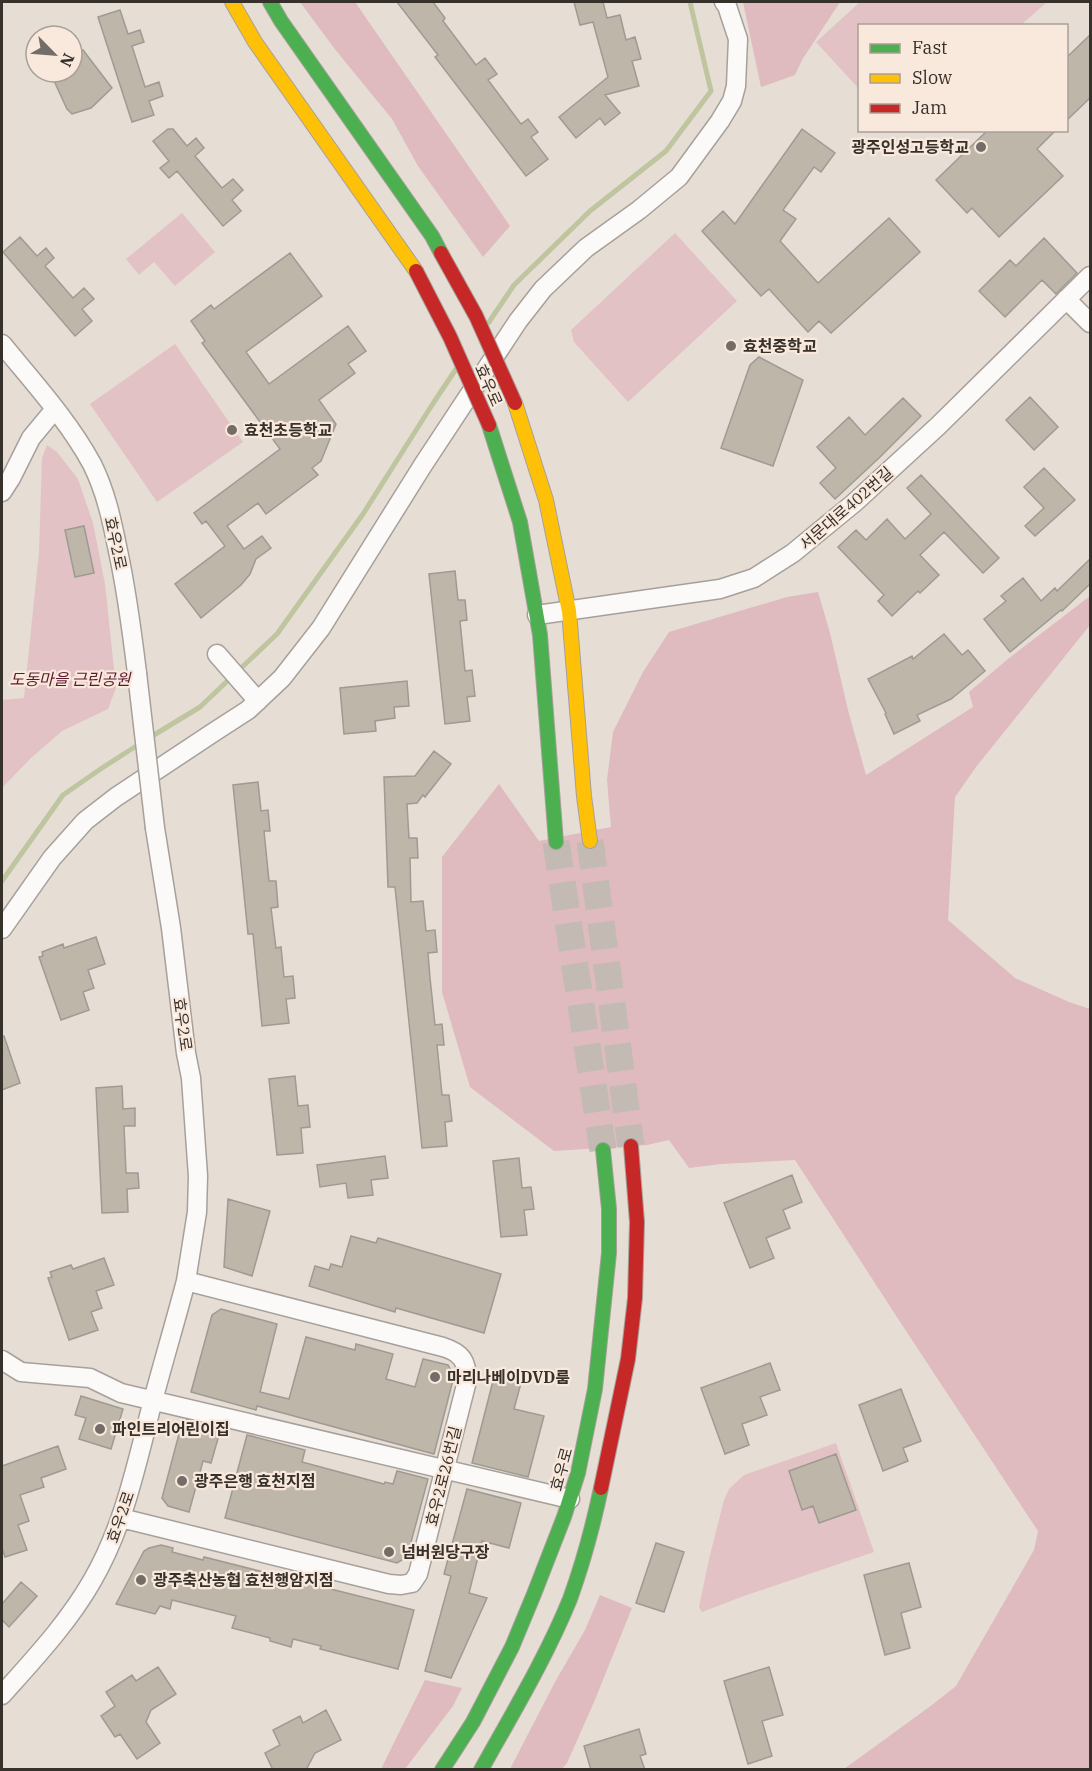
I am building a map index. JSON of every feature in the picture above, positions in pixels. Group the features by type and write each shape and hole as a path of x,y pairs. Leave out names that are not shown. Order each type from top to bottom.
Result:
{"main road":[{"name":"효우로","path":"232,2 255,42 416,271 450,337 489,425 520,522 537,615 556,842"},
{"name":"효우로","path":"270,2 432,236 476,316 514,403 546,500 569,610 584,796 590,841"},
{"path":"481,1770 528,1684 569,1601 597,1505 629,1350 635,1296 638,1209 631,1146"},
{"name":"효우로","path":"442,1770 480,1710 533,1599 570,1499 586,1438 605,1309 609,1245 609,1214 603,1150"}],"street":[{"path":"2,929 52,858 85,821 116,797 248,710 254,696 282,678 321,628 436,446 518,321 543,289 586,248 639,210 679,177 720,121 732,100 736,86 738,39 727,6 723,2"},
{"name":"서문대로402번길","path":"537,615 720,589 753,578 793,553 854,503 938,426 1090,276"},
{"path":"1066,299 1090,322"},
{"name":"효우2로","path":"2,344 55,410 91,463 102,487 113,522 127,593 155,828 191,1078 198,1176 197,1212 186,1281 121,1518 101,1564 71,1615 2,1695"},
{"path":"2,492 31,438 55,410"},
{"path":"220,657 254,696"},
{"name":"효우2로26번길","path":"121,1518 378,1582 401,1585 412,1583 418,1575 467,1381 464,1360 455,1350 186,1281"},
{"path":"2,1360 21,1372 90,1378 121,1393 570,1499"}],"green space":[{"path":"860,2 1047,2 1022,24 858,24 858,88 816,42"},
{"path":"182,213 215,252 175,286 154,262 139,275 126,259"},
{"path":"675,233 737,301 628,402 574,342 571,330"},
{"path":"175,344 243,442 157,502 90,404"},
{"name":"도동마을 근린공원","path":"47,445 57,452 78,479 93,523 105,584 116,688 108,709 62,731 2,788 2,700 24,698 39,552 42,458"},
{"path":"836,1443 874,1552 702,1612 699,1607 709,1559 729,1489 744,1475"}],"shaded area":[{"path":"300,2 355,2 510,226 483,257 418,166 392,119"},
{"path":"743,2 840,2 802,60 795,75 761,87"},
{"path":"818,592 866,775 973,707 969,692 1090,596 1090,625 976,767 955,797 948,920 1015,978 1090,1009 1090,1769 844,1769 956,1686 1034,1550 1038,1531 795,1160 689,1168 669,1140 647,1145 554,1151 470,1087 442,992 442,857 499,784 539,841 611,827 607,780 613,732 643,672 669,632 787,597"},
{"path":"600,1595 632,1608 567,1763 562,1769 510,1769 585,1630"},
{"path":"425,1680 462,1688 453,1706 405,1769 381,1769"}],"building":[{"path":"397,2 433,2 445,18 443,21 476,65 485,58 497,74 488,80 521,124 528,119 538,132 531,137 548,159 526,176 435,57 438,55"},
{"path":"574,2 603,2 607,18 620,15 626,40 635,37 641,59 632,61 639,86 605,95 620,113 605,125 600,118 576,138 559,117 608,77 593,22 580,25"},
{"path":"120,10 128,34 140,30 144,42 132,46 145,87 159,82 163,96 149,101 154,115 132,122 98,17"},
{"path":"1090,35 1090,98 1068,119 1068,56"},
{"path":"84,51 112,88 91,108 72,114 67,109 56,84 84,84"},
{"path":"168,129 173,129 187,146 196,138 204,148 195,156 222,188 233,179 243,190 232,200 241,211 223,226 177,171 169,178 160,168 169,161 153,141"},
{"path":"802,129 835,153 821,172 814,167 783,210 796,219 780,241 818,283 889,218 920,252 831,333 819,321 808,332 769,289 761,296 702,231 723,211 735,224"},
{"path":"986,132 1054,132 1037,149 1063,176 999,237 972,208 967,213 936,180"},
{"path":"20,237 37,256 46,248 54,258 45,266 73,298 84,288 94,299 82,309 92,321 75,336 3,252"},
{"path":"1044,238 1077,273 1056,294 1042,280 1005,317 979,291 1010,260 1016,266"},
{"path":"290,253 322,296 246,352 269,384 348,326 366,351 348,364 355,373 319,400 336,424 321,461 312,468 318,475 266,514 258,503 227,526 244,549 262,536 271,548 256,559 250,574 241,585 201,618 175,584 225,546 206,521 202,524 194,513 280,449 202,343 205,341 191,321 211,305 214,309"},
{"path":"759,357 803,380 773,466 721,448 750,365"},
{"path":"1030,397 1058,427 1034,450 1006,420"},
{"path":"903,398 921,416 835,499 820,483 836,468 817,447 849,417 865,435"},
{"path":"1044,468 1075,500 1035,536 1025,526 1044,508 1024,487"},
{"path":"921,475 999,558 983,573 944,532 920,555 939,575 892,616 878,601 884,595 838,547 856,530 866,540 887,519 905,539 931,514 907,488"},
{"path":"84,526 94,573 75,577 65,530"},
{"path":"1090,559 1090,584 1062,611 1010,652 984,619 1006,601 1001,596 1023,578 1041,601 1055,588 1057,591"},
{"path":"455,571 458,600 465,600 467,620 460,621 465,671 472,670 475,696 467,697 470,721 445,724 429,574"},
{"path":"944,634 962,655 968,650 985,671 951,699 917,715 920,721 894,734 868,679 912,656 913,659"},
{"path":"407,681 409,706 394,707 395,718 375,721 376,731 344,734 340,688"},
{"path":"434,751 451,764 425,797 423,795 417,803 407,804 409,838 417,838 418,858 410,858 411,902 423,901 426,931 435,930 437,952 428,953 430,978 435,1025 442,1024 444,1045 437,1045 442,1095 449,1095 452,1121 445,1122 447,1146 422,1148 395,887 388,887 384,777 415,776"},
{"path":"258,782 261,811 268,810 270,831 264,831 269,881 276,881 278,907 271,908 276,948 281,947 284,977 293,976 295,998 286,999 289,1023 262,1026 253,934 248,934 233,785"},
{"path":"96,937 105,964 88,970 94,988 83,992 89,1010 61,1020 39,957 43,956 42,952 63,944 64,948"},
{"path":"2,1036 4,1036 20,1083 2,1090"},
{"path":"295,1076 298,1106 308,1105 310,1127 301,1128 303,1153 277,1155 269,1079"},
{"path":"122,1086 123,1109 135,1108 135,1126 124,1126 126,1173 138,1173 139,1188 127,1189 128,1212 102,1213 96,1088"},
{"path":"385,1156 388,1178 371,1180 373,1195 348,1198 346,1183 320,1187 317,1165"},
{"path":"519,1158 522,1188 531,1187 534,1209 524,1210 527,1235 501,1237 493,1161"},
{"path":"792,1175 802,1202 783,1210 790,1228 766,1238 774,1258 750,1268 724,1203"},
{"path":"228,1199 270,1211 252,1276 224,1267"},
{"path":"351,1236 376,1243 378,1238 501,1274 484,1333 396,1308 395,1312 309,1286 315,1266 329,1270 331,1264 342,1267"},
{"path":"104,1258 114,1285 96,1291 102,1308 91,1312 98,1330 69,1340 48,1278 52,1277 50,1272 71,1265 73,1269"},
{"path":"221,1309 277,1324 260,1392 289,1399 306,1337 355,1350 356,1344 393,1354 386,1379 415,1387 423,1359 448,1365 454,1376 434,1454 257,1406 256,1410 191,1392 212,1315"},
{"path":"770,1363 780,1390 760,1397 767,1415 742,1424 749,1445 725,1454 701,1388"},
{"path":"494,1377 521,1383 514,1409 544,1416 528,1477 472,1463"},
{"path":"901,1389 921,1441 903,1448 908,1461 883,1471 859,1405"},
{"name":"파인트리어린이집","path":"81,1396 123,1409 111,1449 79,1439 86,1418 75,1415"},
{"name":"광주은행 효천지점","path":"183,1419 221,1428 211,1463 203,1461 189,1512 168,1506 162,1498"},
{"path":"247,1435 305,1450 302,1462 384,1484 385,1482 393,1484 397,1471 428,1479 407,1557 397,1563 225,1518"},
{"path":"58,1446 66,1469 41,1478 44,1487 20,1495 29,1521 18,1525 27,1550 5,1557 2,1548 2,1466"},
{"path":"836,1454 856,1510 819,1523 813,1506 802,1510 789,1471"},
{"path":"467,1489 521,1503 509,1548 482,1541 469,1593 487,1598 451,1678 425,1671 451,1576 444,1574"},
{"path":"656,1543 684,1552 664,1612 636,1603"},
{"path":"161,1545 173,1548 172,1552 203,1560 204,1557 414,1610 398,1669 320,1649 321,1646 293,1639 291,1647 270,1641 270,1638 232,1628 236,1616 172,1600 170,1609 160,1606 155,1614 116,1604 144,1551"},
{"path":"909,1563 921,1607 901,1613 910,1648 885,1655 864,1575"},
{"path":"21,1582 37,1596 9,1627 2,1620 2,1604"},
{"path":"158,1667 176,1694 151,1710 146,1722 160,1743 137,1759 120,1734 115,1737 101,1716 115,1706 106,1692 132,1675 136,1681"},
{"path":"769,1667 783,1715 762,1721 772,1756 748,1764 724,1681"},
{"path":"326,1710 341,1740 315,1753 306,1770 273,1770 265,1753 280,1745 273,1730 300,1716 303,1723"},
{"path":"639,1729 646,1754 640,1756 645,1770 591,1770 584,1746"}],"waterway":[{"path":"489,322 514,285 590,211 666,151 711,91 690,2"},
{"path":"149,738 200,707 277,634 363,514 456,369"},
{"path":"2,881 63,795 141,743"}],"tunnel":[{"path":"590,841 631,1146"},
{"path":"556,842 603,1150"}],"traffic: fast":[{"path":"270,2 432,236 441,253"},
{"path":"489,425 520,522 540,635 556,842"},
{"path":"442,1770 473,1722 512,1647 564,1517 578,1473 595,1389 609,1253 609,1209 603,1150"},
{"path":"481,1770 561,1621 579,1572 601,1488"}],"traffic: slow":[{"path":"232,2 255,42 416,271"},
{"path":"515,403 546,500 569,611 584,796 590,841"}],"traffic: jam":[{"path":"441,253 476,316 515,403"},
{"path":"416,271 450,337 489,425"},
{"path":"601,1488 628,1359 635,1298 637,1222 631,1146"}],"place":[{"name":"광주인성고등학교","path":"981,147"},
{"name":"효천중학교","path":"731,346"},
{"name":"효천초등학교","path":"232,430"},
{"name":"마리나베이DVD룸","path":"435,1377"},
{"name":"파인트리어린이집","path":"100,1429"},
{"name":"광주은행 효천지점","path":"182,1481"},
{"name":"넘버원당구장","path":"389,1552"},
{"name":"광주축산농협 효천행암지점","path":"141,1580"}]}
